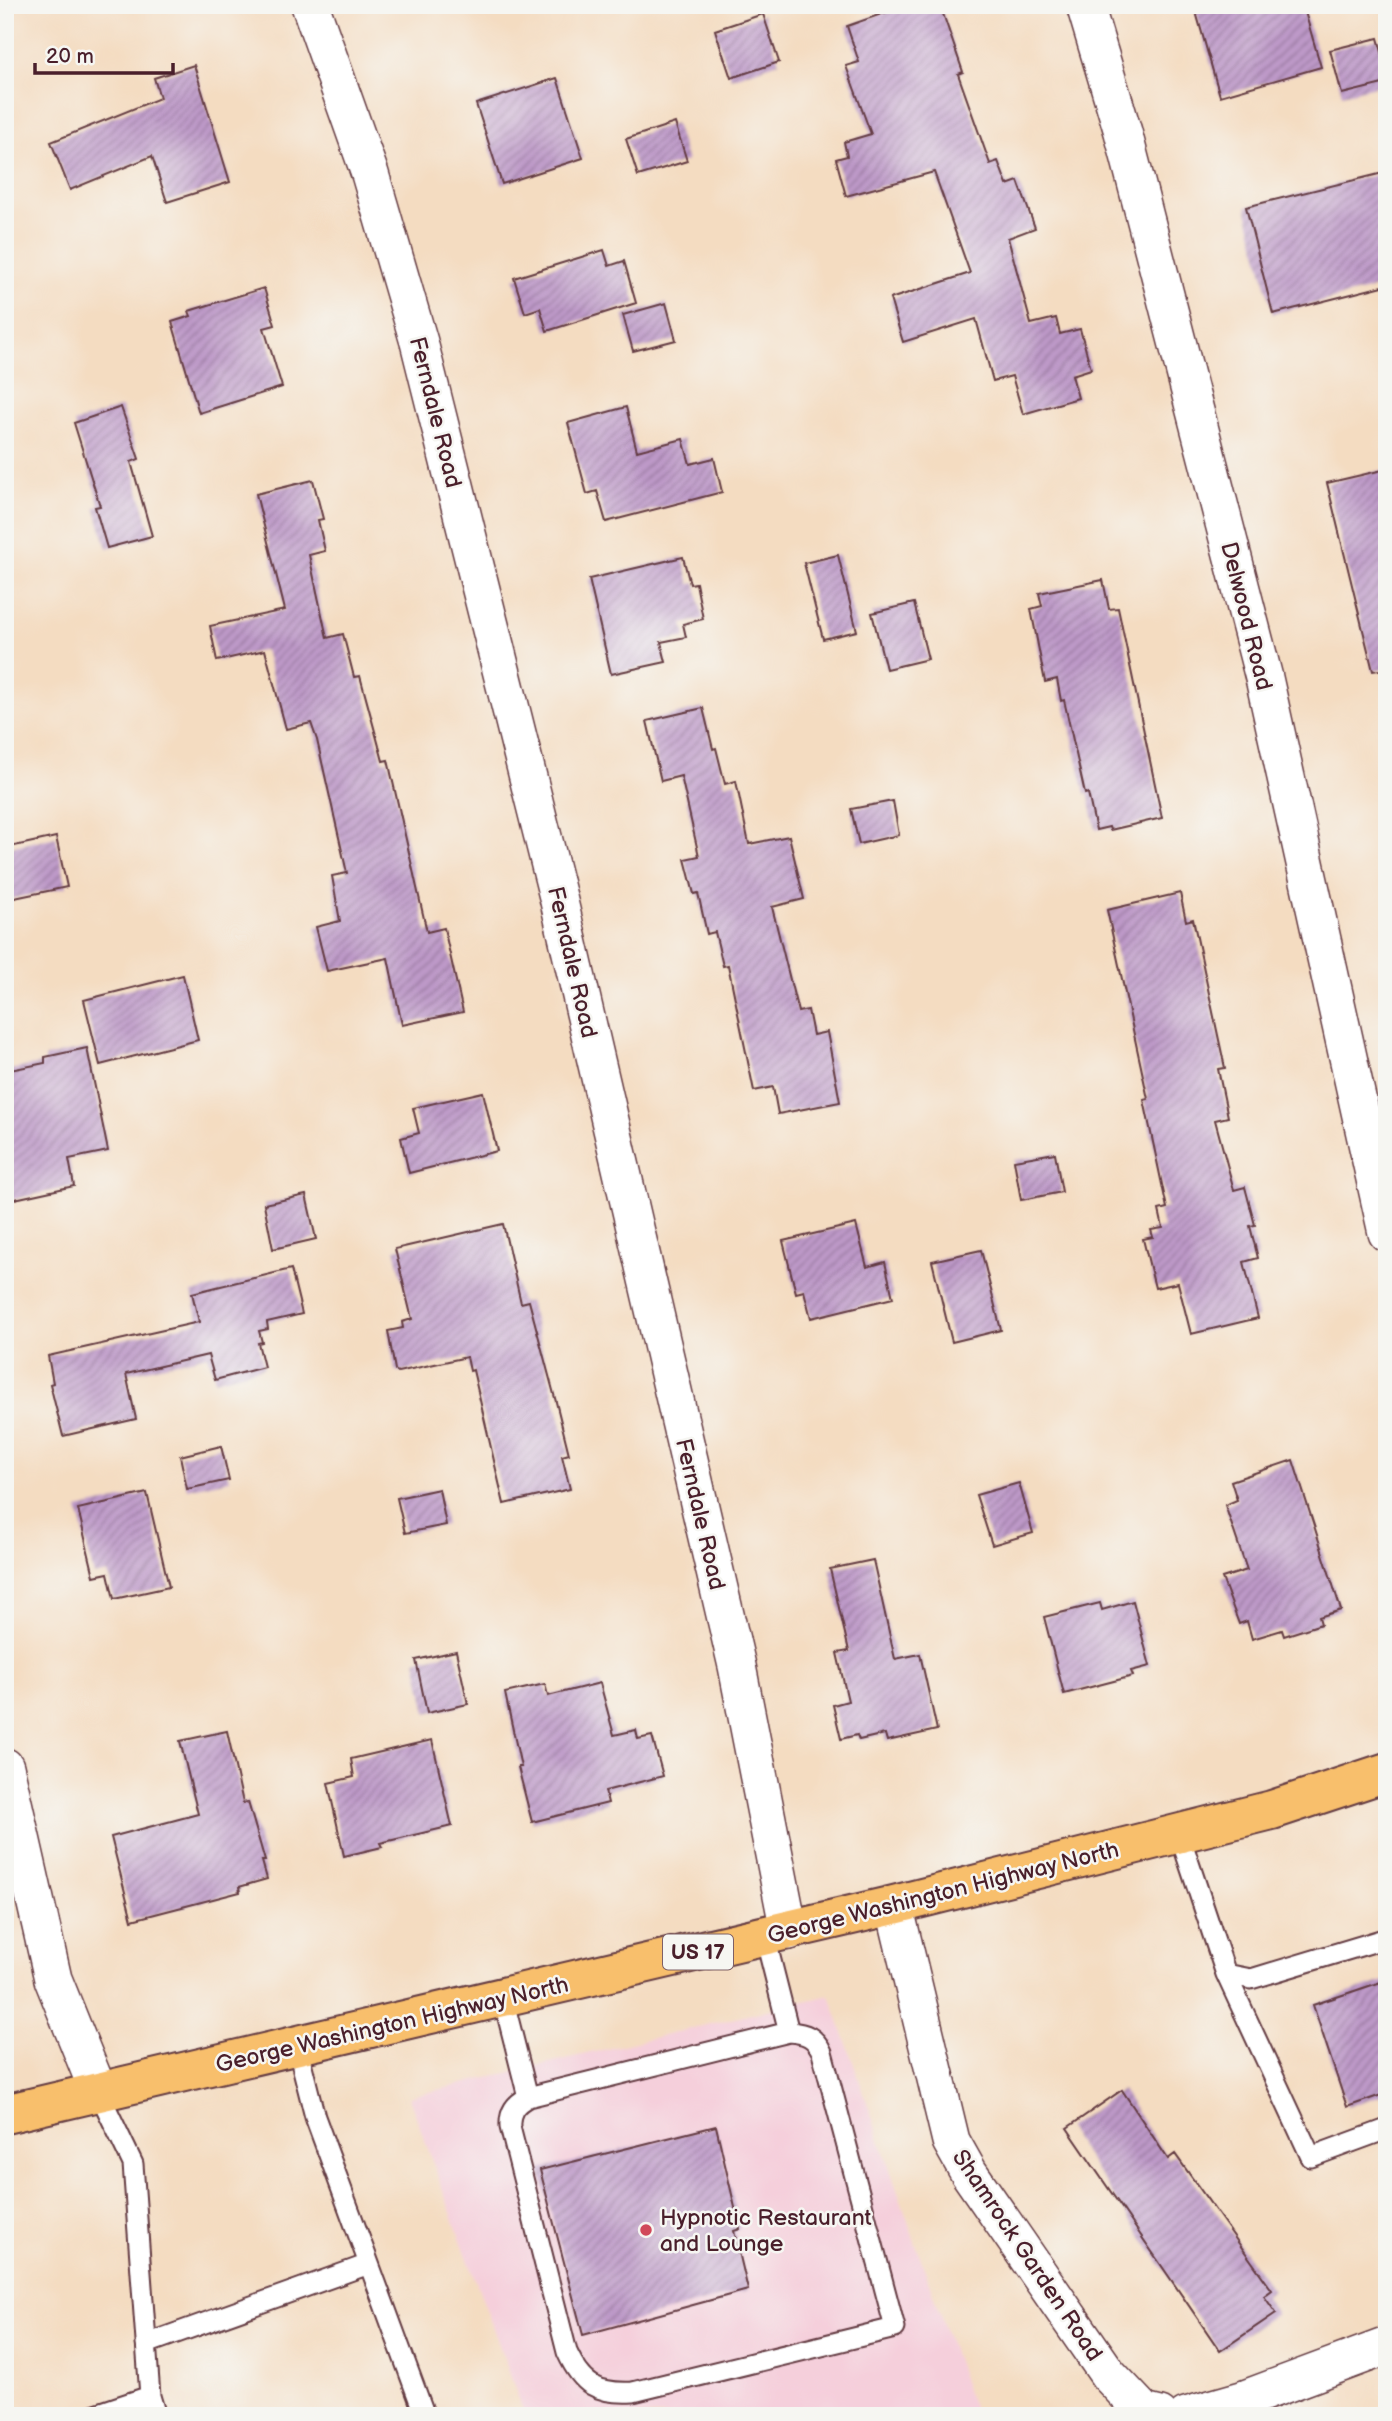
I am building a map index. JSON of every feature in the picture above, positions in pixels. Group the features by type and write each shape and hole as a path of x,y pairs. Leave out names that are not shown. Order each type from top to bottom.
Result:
{"main road":[{"name":"George Washington Highway North","path":"5,2114 777,1934 1272,1810 1387,1772"}],"street":[{"name":"Ferndale Road","path":"310,5 370,174 419,342 555,883 737,1667 777,1934"},
{"name":"Delwood Road","path":"1084,5 1123,132 1264,678 1387,1233"},
{"path":"5,1768 53,1979 99,2092"},
{"name":"Shamrock Garden Road","path":"894,1905 951,2141 969,2173 1108,2374 1144,2412 1160,2416"},
{"path":"1186,2416 1245,2408 1387,2346"}],"lane":[{"path":"1179,1833 1226,1975 1311,2157 1387,2129"},
{"path":"777,1934 789,2032"},
{"path":"1226,1975 1251,1979 1387,1938"},
{"path":"502,1998 528,2097"},
{"path":"789,2032 810,2036 822,2052 895,2328 633,2392 612,2393 592,2386 576,2372 566,2352 510,2127 509,2118 513,2109 528,2097 789,2032"},
{"path":"297,2046 315,2117 425,2416"},
{"path":"99,2092 133,2164 150,2396 156,2416"},
{"path":"146,2344 369,2264"},
{"path":"90,2416 150,2396"}],"shaded area":[{"path":"830,1995 975,2416 525,2416 409,2097"}],"building":[{"path":"907,5 940,5 963,72 958,74 990,164 998,161 1007,185 1018,181 1035,228 1008,238 1031,324 1056,318 1060,334 1080,329 1091,369 1072,375 1078,398 1023,414 1012,376 993,381 976,319 903,342 890,299 970,273 934,172 846,196 836,159 847,156 844,142 871,134 846,66 859,62 847,26"},
{"path":"1194,5 1303,5 1321,67 1220,96"},
{"path":"763,14 779,62 731,78 715,30"},
{"path":"1378,38 1387,70 1387,83 1342,94 1330,50"},
{"path":"194,65 230,182 167,202 152,156 70,190 51,142 160,98 154,78"},
{"path":"557,78 583,158 502,184 476,104"},
{"path":"675,123 687,161 638,176 626,139"},
{"path":"1387,172 1387,285 1273,314 1246,207"},
{"path":"604,250 609,266 624,261 636,303 547,331 540,308 525,313 514,278"},
{"path":"264,288 275,325 264,328 282,387 199,413 172,322 191,316 189,311"},
{"path":"666,303 676,340 633,351 623,315"},
{"path":"121,407 139,459 131,462 152,536 107,548 95,507 100,506 74,423"},
{"path":"626,407 637,451 683,439 690,464 714,458 722,492 606,522 597,491 587,494 568,423"},
{"path":"1387,469 1387,669 1373,671 1327,483"},
{"path":"313,480 323,519 318,520 325,551 309,555 327,638 343,634 354,677 360,676 383,761 388,760 427,932 444,928 463,1012 402,1025 388,958 327,971 316,927 340,921 332,876 347,873 311,723 286,729 265,650 217,661 210,626 285,610 256,494"},
{"path":"838,555 857,631 823,639 804,563"},
{"path":"683,557 690,584 696,583 703,619 683,624 686,637 661,642 666,662 611,674 589,579"},
{"path":"1103,580 1109,609 1118,608 1162,818 1110,830 1109,827 1096,830 1057,679 1045,682 1031,609 1042,606 1039,593"},
{"path":"914,603 928,659 886,669 872,613"},
{"path":"703,708 725,784 736,781 749,844 789,836 804,899 772,907 798,1012 808,1010 813,1035 827,1032 840,1102 778,1114 773,1087 754,1091 728,965 723,966 715,932 707,934 698,893 694,894 685,859 699,856 681,776 661,781 647,721"},
{"path":"893,801 899,835 859,844 851,809"},
{"path":"56,837 67,887 5,900 5,848"},
{"path":"1180,893 1186,921 1193,919 1225,1068 1218,1069 1228,1117 1215,1120 1234,1190 1245,1187 1255,1225 1250,1226 1258,1258 1244,1262 1258,1318 1191,1334 1178,1283 1155,1288 1143,1239 1153,1237 1151,1230 1163,1228 1159,1210 1167,1208 1144,1100 1148,1099 1107,910"},
{"path":"183,975 198,1040 100,1065 84,1000"},
{"path":"87,1048 108,1151 69,1159 74,1186 10,1200 5,1177 5,1071 45,1063 45,1057"},
{"path":"483,1092 497,1151 409,1173 401,1138 419,1133 413,1108"},
{"path":"1055,1153 1062,1192 1021,1200 1014,1160"},
{"path":"306,1195 316,1239 273,1249 264,1204"},
{"path":"503,1224 521,1303 529,1301 556,1402 569,1454 562,1456 570,1489 504,1504 473,1370 470,1371 467,1357 398,1372 395,1370 388,1331 403,1328 402,1322 412,1319 395,1249"},
{"path":"856,1224 867,1267 885,1262 893,1298 811,1318 804,1291 796,1293 783,1241"},
{"path":"981,1250 1001,1330 952,1342 932,1261"},
{"path":"291,1269 302,1314 267,1322 268,1329 259,1331 262,1342 258,1343 264,1367 215,1380 208,1355 126,1374 136,1419 63,1436 50,1384 53,1383 48,1356 199,1322 192,1293"},
{"path":"221,1446 229,1480 187,1489 180,1456"},
{"path":"1293,1460 1341,1610 1319,1617 1321,1624 1284,1636 1282,1630 1252,1639 1247,1621 1239,1624 1222,1578 1247,1570 1225,1505 1237,1500 1231,1481"},
{"path":"1019,1483 1033,1533 992,1545 976,1495"},
{"path":"439,1489 446,1525 405,1533 397,1498"},
{"path":"147,1493 169,1587 114,1599 108,1573 94,1576 78,1509"},
{"path":"873,1560 895,1659 920,1654 937,1730 887,1741 885,1734 859,1740 857,1735 841,1739 833,1705 848,1701 837,1653 849,1651 830,1569"},
{"path":"1133,1601 1150,1666 1131,1671 1133,1676 1064,1694 1044,1617 1100,1603 1102,1610"},
{"path":"456,1651 468,1704 427,1713 416,1660"},
{"path":"600,1683 614,1735 636,1730 638,1739 652,1736 663,1776 605,1791 608,1803 532,1822 518,1767 521,1767 505,1693 545,1684 548,1696"},
{"path":"227,1731 243,1803 248,1802 265,1861 262,1861 267,1879 239,1887 240,1892 132,1920 111,1837 198,1814 180,1741"},
{"path":"432,1740 452,1826 380,1843 382,1847 344,1856 328,1783 354,1777 351,1759"},
{"path":"1387,1980 1387,2093 1347,2107 1313,2005"},
{"path":"1122,2090 1168,2159 1175,2154 1272,2290 1264,2296 1276,2313 1220,2351 1067,2128"},
{"name":"Hypnotic Restaurant and Lounge","path":"716,2126 740,2229 734,2231 748,2290 583,2335 540,2170"}],"place":[{"name":"Hypnotic Restaurant and Lounge","path":"646,2230"}]}
